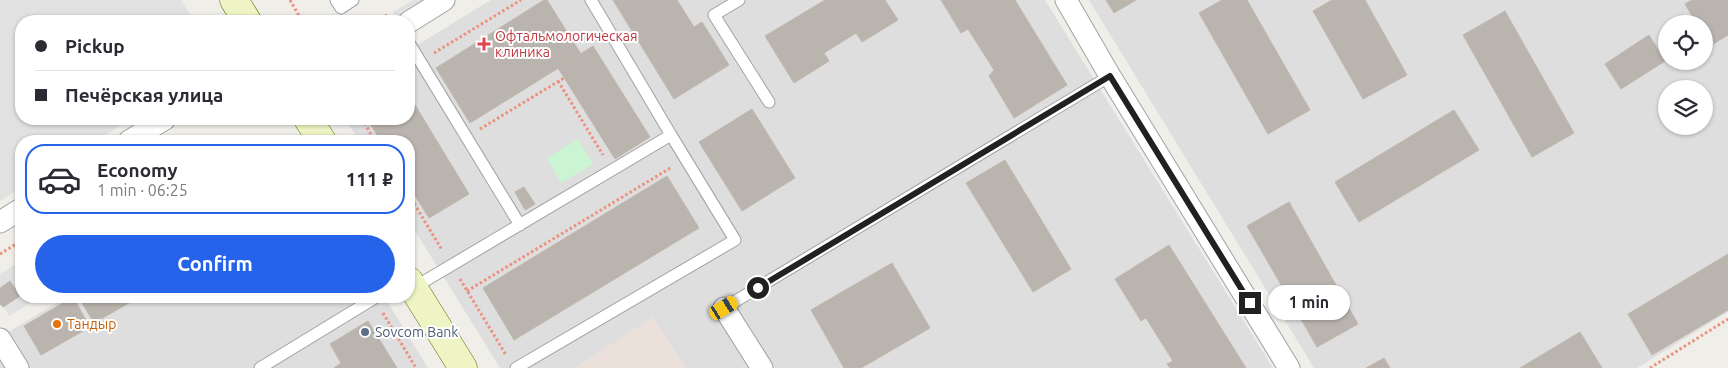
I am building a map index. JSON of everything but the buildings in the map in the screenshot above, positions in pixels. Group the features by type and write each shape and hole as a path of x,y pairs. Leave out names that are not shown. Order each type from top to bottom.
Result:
{"main road":[{"path":"234,0 243,15"},
{"path":"415,292 462,368"}],"street":[{"path":"415,18 444,0"},
{"path":"1066,0 1110,76 1289,368"},
{"path":"139,135 155,125"},
{"path":"0,222 15,213"},
{"path":"724,308 762,368"},
{"path":"0,339 18,368"}],"lane":[{"path":"336,0 341,8 353,0"},
{"path":"516,368 735,240 591,0"},
{"path":"739,0 714,15 769,102"},
{"path":"415,53 520,225"},
{"path":"724,308 1110,76"},
{"path":"415,283 520,225 671,135"},
{"path":"260,368 366,303"}],"path":[{"path":"290,0 299,15"},
{"path":"420,62 521,0"},
{"path":"480,129 564,78"},
{"path":"558,81 612,170"},
{"path":"467,291 685,158"},
{"path":"669,168 674,176"},
{"path":"0,254 15,245"},
{"path":"379,303 416,368"},
{"path":"1650,368 1728,319"},
{"path":"506,354 514,349"}],"shaded area":[{"path":"0,0 181,0 190,15 15,15 15,125 121,125 105,135 15,135 15,192 0,201"},
{"path":"413,0 437,0 413,15 395,15 393,12"},
{"path":"491,0 1045,0 1273,368 500,368 415,231 415,135 355,135 349,125 415,125 415,46"},
{"path":"1089,0 1728,0 1728,312 1637,368 1314,368"},
{"path":"15,265 15,303 30,303 9,316 0,301 0,274"},
{"path":"56,303 388,303 428,368 0,368 0,337"},
{"path":"653,317 686,368 575,368"}],"green space":[{"path":"578,139 593,164 561,183 547,158"}],"place":[{"name":"Офтальмологическая клиника","path":"484,44"},
{"name":"Тандыр","path":"57,324"},
{"name":"Sovcom Bank","path":"365,332"}],"route":[{"path":"758,288 1110,76 1250,303"}]}
